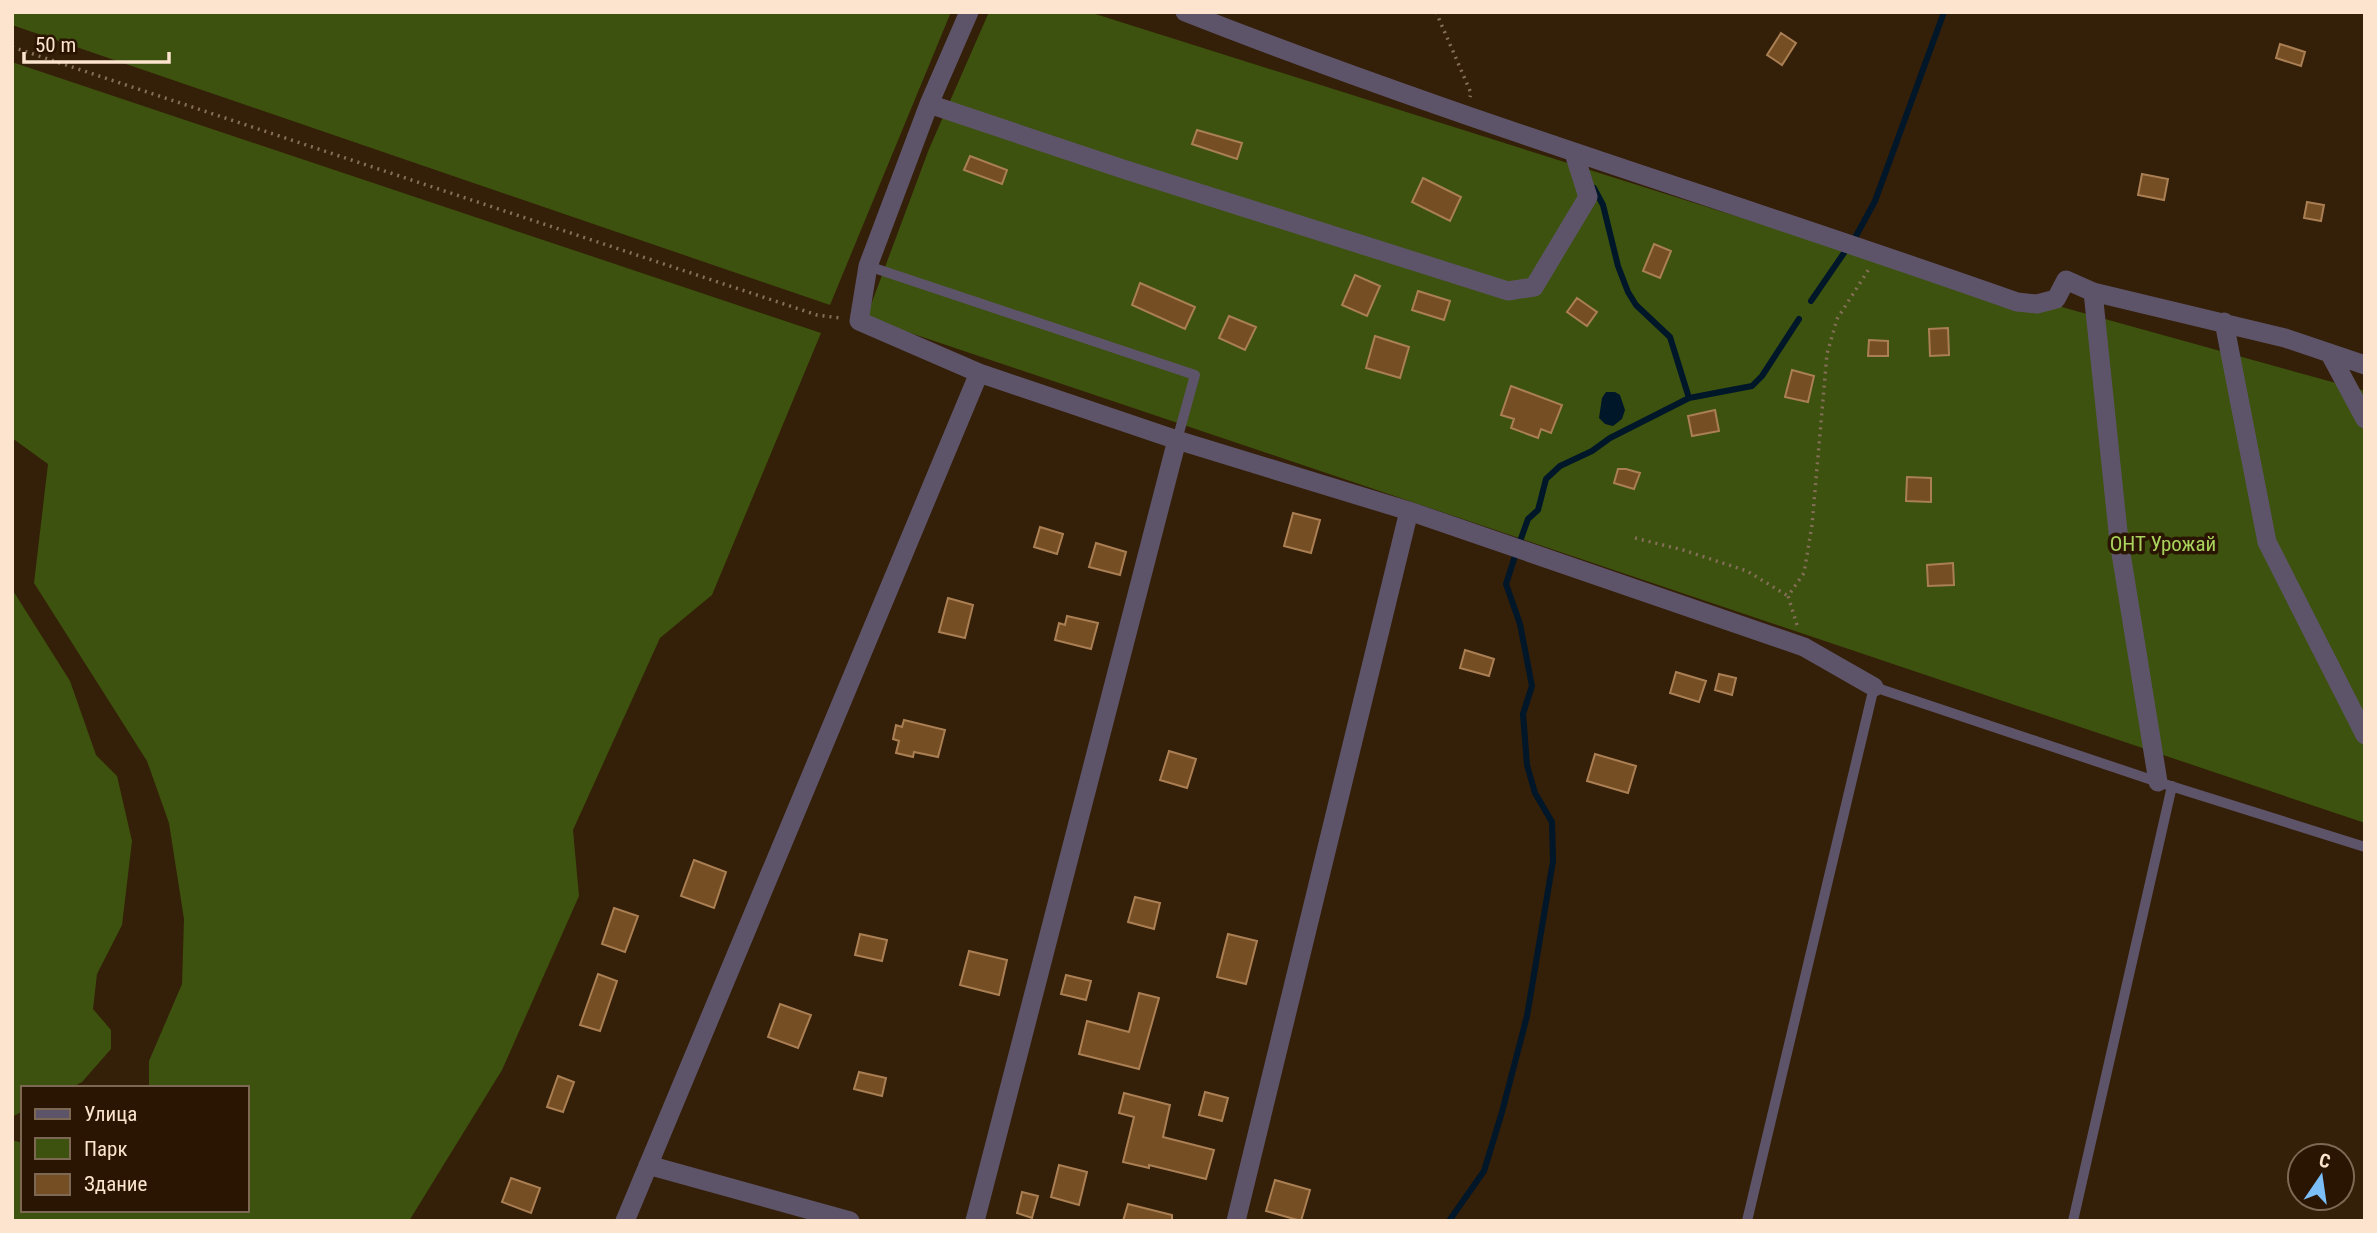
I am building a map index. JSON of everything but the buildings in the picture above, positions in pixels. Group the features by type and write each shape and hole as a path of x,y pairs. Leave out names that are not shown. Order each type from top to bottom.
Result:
{"street":[{"path":"969,12 929,104 868,266 859,320 979,373 1177,440 1409,511 1804,647 1874,687"},
{"path":"1185,12 1465,116 2017,302 2037,304 2056,299 2066,280 2093,292 2286,338 2365,365"},
{"path":"929,104 1123,169 1508,291 1534,287 1588,197 1574,153"},
{"path":"2093,292 2119,541 2165,784"},
{"path":"2224,322 2267,542 2365,735"},
{"path":"2330,355 2365,419"},
{"path":"625,1221 979,373"},
{"path":"975,1221 1177,440"},
{"path":"1236,1221 1409,511"},
{"path":"648,1165 850,1221"}],"lane":[{"path":"868,266 1195,375 1177,440"},
{"path":"1747,1221 1874,687 2365,847"},
{"path":"2073,1221 2165,784"}],"path":[{"path":"1436,12 1471,93 1465,116"},
{"path":"12,47 817,315 859,320"},
{"path":"1788,596 1804,573 1812,525 1827,354 1837,319 1860,281 1881,254"},
{"path":"1635,538 1747,571 1788,596 1804,647"}],"green space":[{"path":"12,12 951,12 830,305 12,25"},
{"name":"ОНТ Урожай","path":"989,12 1089,12 1758,223 2365,391 2365,823 866,318 929,149"},
{"path":"12,62 821,333 712,595 660,638 573,830 579,896 502,1070 409,1221 12,1221 12,1140 21,1142 21,1212 248,1212 248,1086 149,1086 149,1061 182,984 184,919 169,823 147,761 34,583 48,464 12,438"},
{"path":"12,589 70,681 96,755 117,776 132,841 122,925 97,974 93,1009 111,1030 111,1049 82,1082 75,1086 21,1086 21,1112 12,1117"}],"water":[{"path":"1606,392 1620,395 1625,410 1622,419 1613,426 1605,424 1599,418 1602,398"}],"waterway":[{"path":"1856,236 1875,201 1944,12"},
{"path":"1594,188 1603,205 1618,266 1628,292 1636,305 1670,337 1689,398"},
{"path":"1811,301 1846,250"},
{"path":"1519,544 1528,519 1538,510 1546,479 1560,466 1689,398 1752,386 1762,376 1799,319"},
{"path":"1449,1221 1484,1171 1502,1112 1527,1016 1553,861 1552,822 1535,793 1527,765 1523,714 1532,686 1520,624 1506,584 1516,553"}]}
